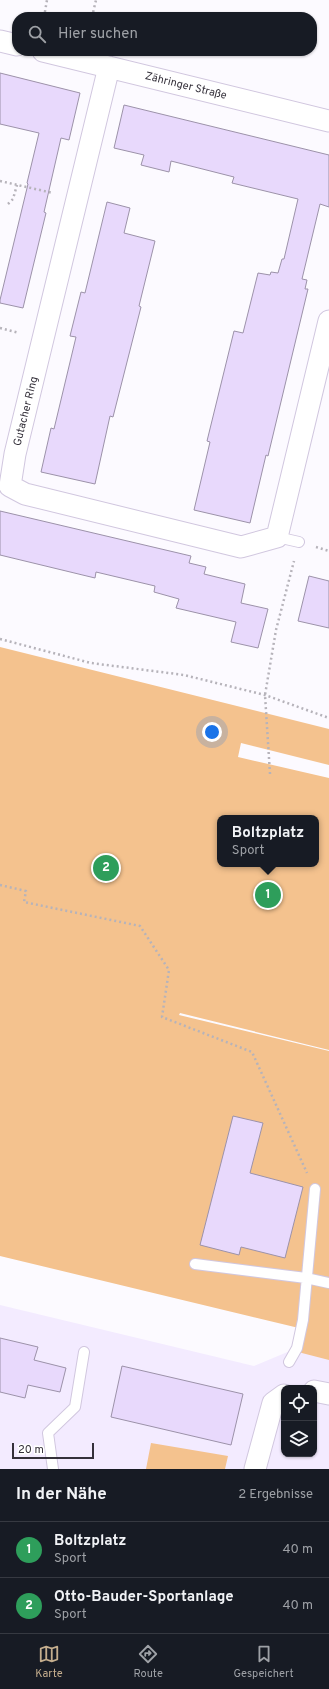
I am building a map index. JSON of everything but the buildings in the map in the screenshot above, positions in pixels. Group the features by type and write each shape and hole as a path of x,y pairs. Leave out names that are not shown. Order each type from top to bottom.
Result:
{"street":[{"path":"0,41 12,44"},
{"name":"Zähringer Straße","path":"64,56 329,120"},
{"name":"Gutacher Ring","path":"109,67 11,468 5,486 25,494 242,547 277,537"},
{"path":"277,537 329,321"},
{"path":"317,1392 329,1394"},
{"path":"256,1469 272,1403 281,1397"}],"lane":[{"name":"Gutacher Ring","path":"277,537 299,542"},
{"path":"289,1362 298,1348 303,1320 315,1190"},
{"path":"195,1264 306,1278 329,1283"},
{"path":"53,1469 48,1433 75,1407 84,1352"}],"path":[{"path":"45,12 47,0"},
{"path":"93,12 96,0"},
{"path":"0,181 77,199"},
{"path":"8,204 13,199 17,185"},
{"path":"270,774 265,695 276,630 299,542"},
{"path":"0,639 91,663 184,675 265,695 329,718"},
{"path":"0,885 26,891 24,902 140,926 169,970 162,1017 252,1052 315,1190"}],"shaded area":[{"path":"0,647 329,729 329,765 241,743 238,757 329,778 329,1050 180,1013 179,1015 329,1051 329,1360 298,1352 303,1329 0,1256"},
{"path":"0,1305 254,1366 297,1348 329,1356 329,1469 0,1469"},
{"path":"151,1443 228,1456 225,1469 146,1469"}],"place":[{"name":"Otto-Bauder-Sportanlage","path":"106,868"},
{"name":"Boltzplatz","path":"268,895"}]}
